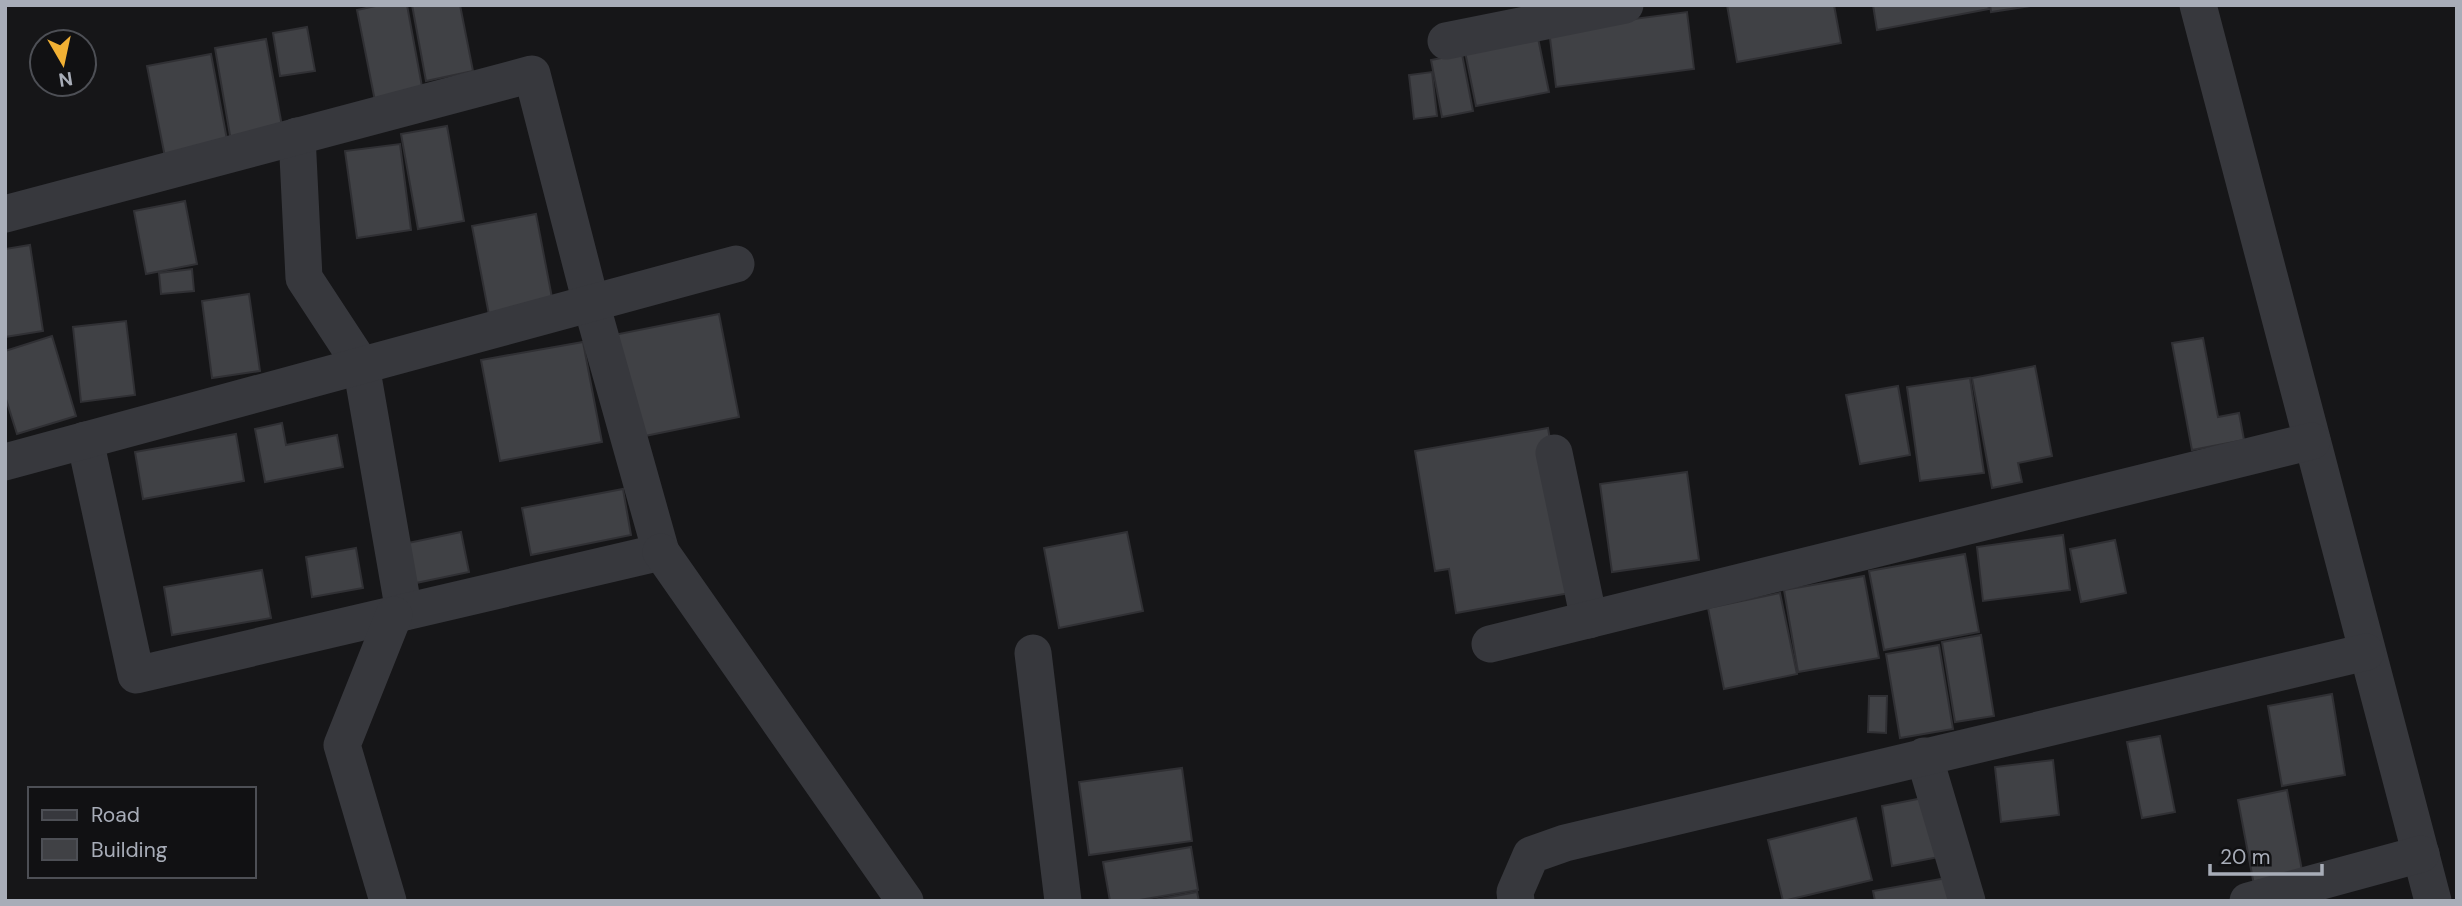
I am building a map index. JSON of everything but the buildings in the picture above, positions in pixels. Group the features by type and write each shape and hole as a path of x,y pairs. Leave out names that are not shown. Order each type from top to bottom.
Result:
{"street":[{"path":"1446,41 1625,5"},
{"path":"2198,5 2433,901"},
{"path":"5,214 532,74 661,552 905,901"},
{"path":"297,136 304,278 361,365 399,614 342,744 388,901"},
{"path":"5,462 736,264"},
{"path":"85,440 136,675 661,552"},
{"path":"1490,645 2312,441"},
{"path":"1554,453 1589,620"},
{"path":"1516,901 1515,892 1531,855 1565,843 2366,652"},
{"path":"1033,653 1063,901"},
{"path":"1924,756 1967,901"},
{"path":"2248,901 2421,854"}]}
